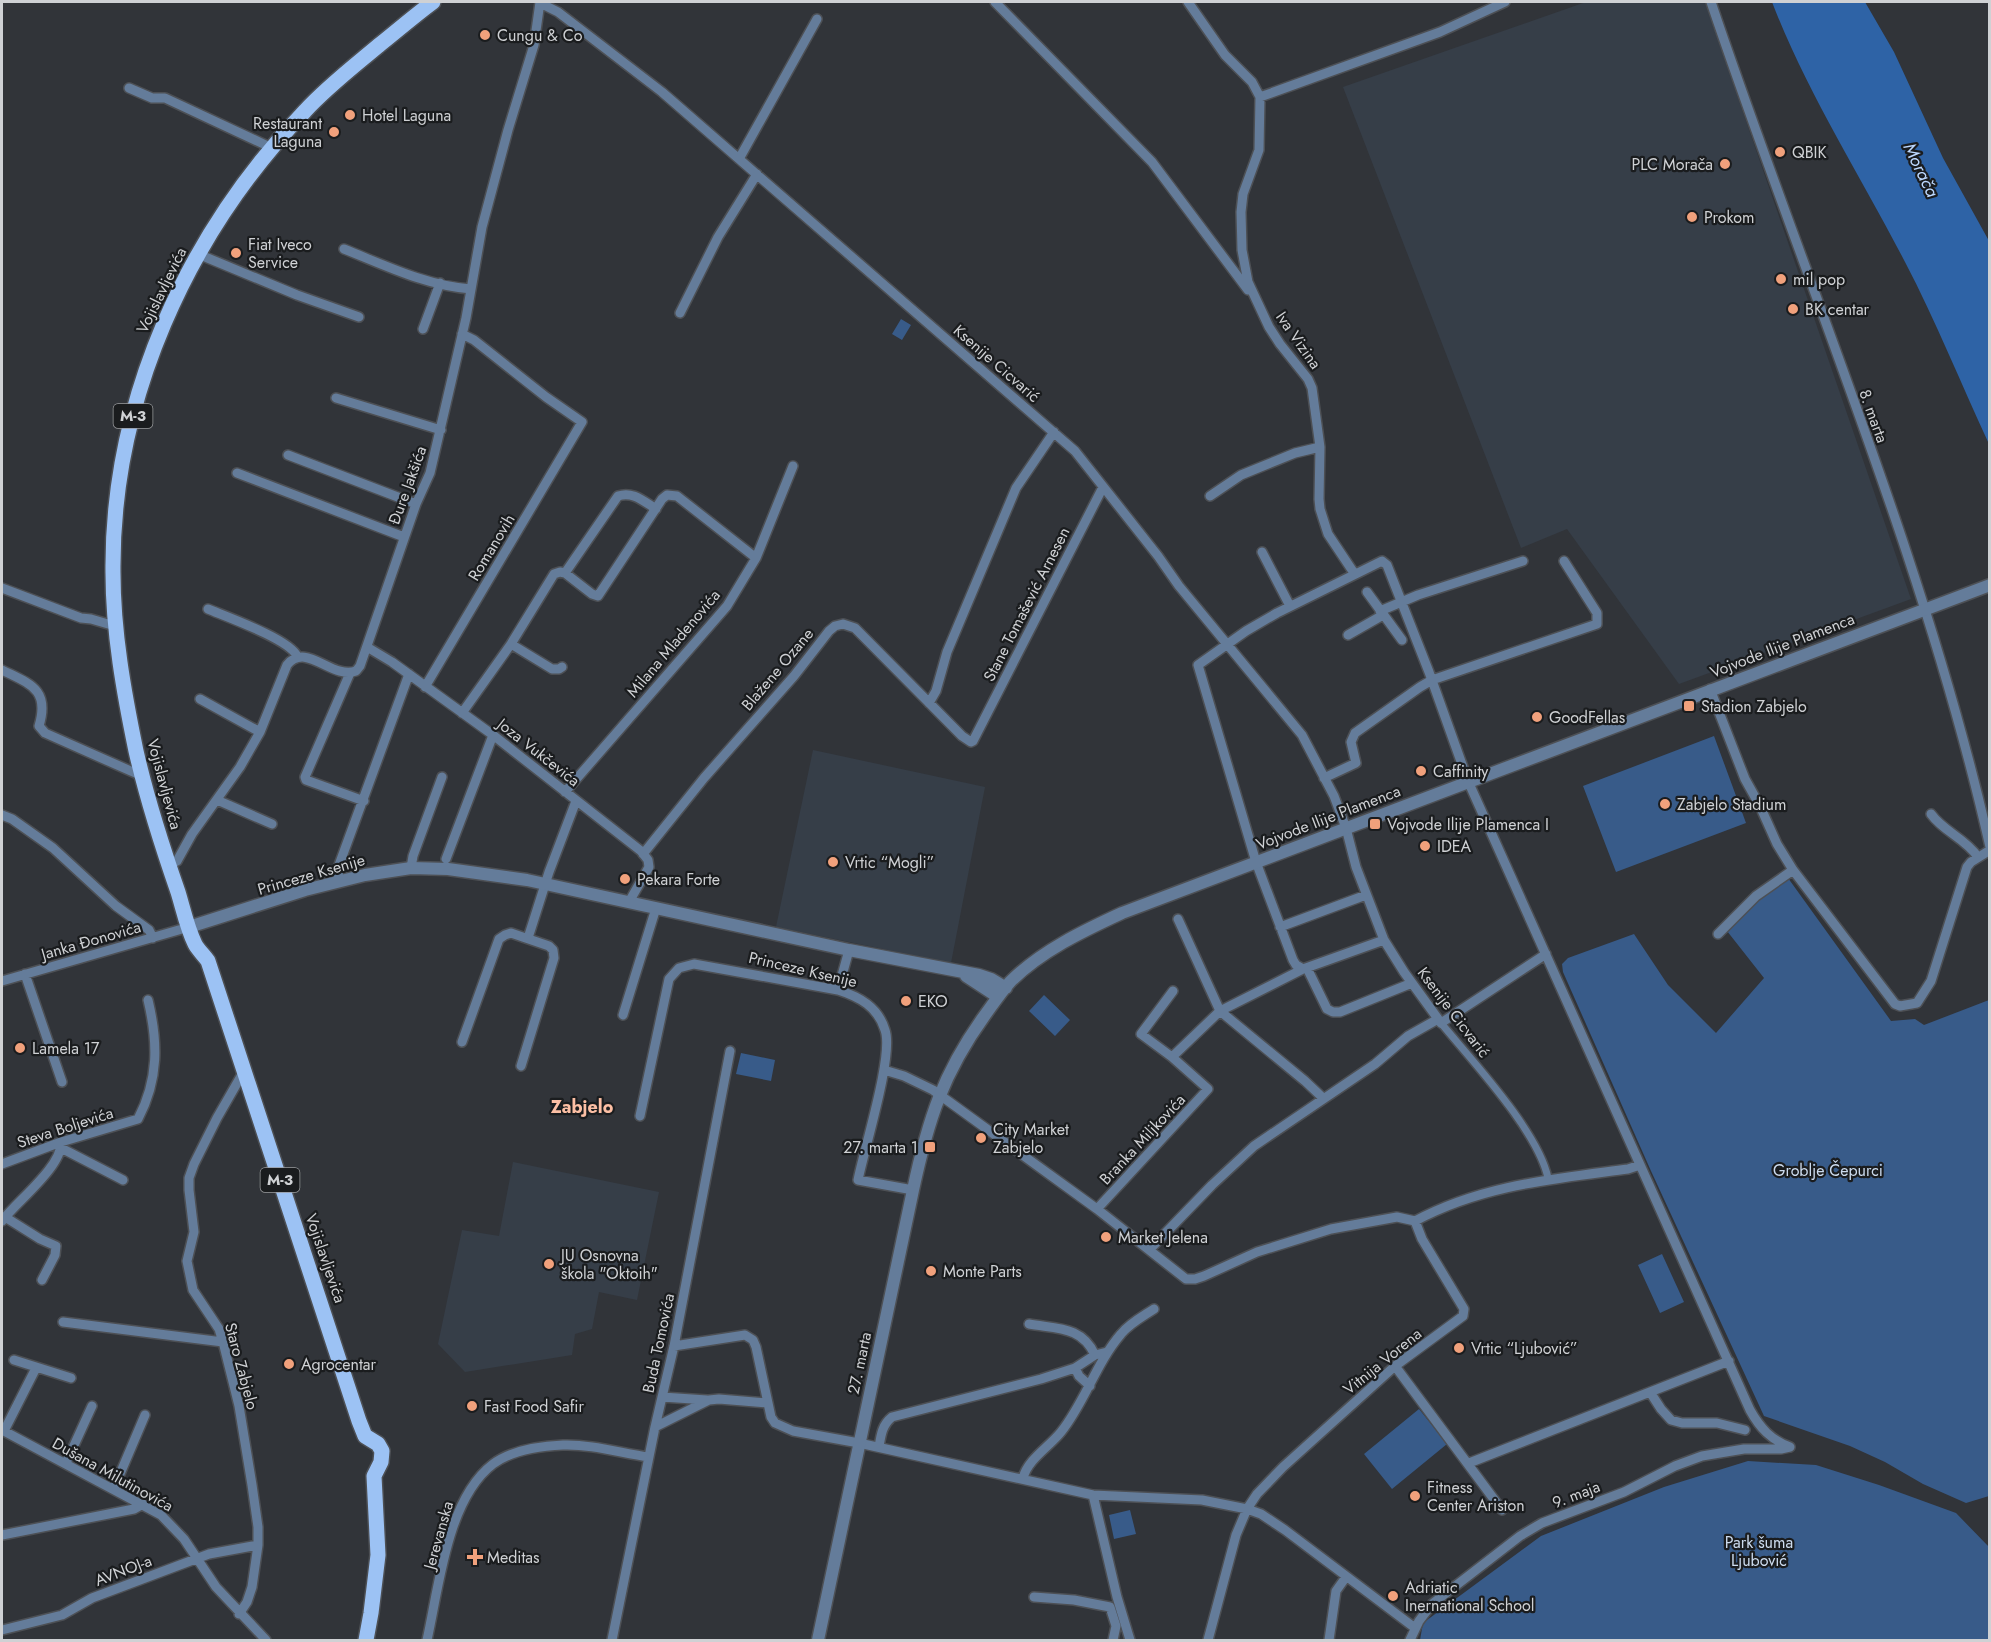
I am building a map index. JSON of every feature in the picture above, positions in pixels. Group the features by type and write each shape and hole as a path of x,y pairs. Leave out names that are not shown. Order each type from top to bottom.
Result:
{"main road":[{"name":"Vojislavljevića","path":"366,1641 378,1549 374,1476 381,1462 382,1451 378,1444 365,1436 359,1421 208,961 195,945 169,866 142,776 131,724 115,626 112,571 121,477 138,397 157,339 198,254 228,203 305,110 344,74 433,2"}],"street":[{"name":"Ksenije Cicvarić","path":"540,2 558,12 643,76 1075,452 1226,645 1302,735 1346,828 1352,855 1384,940 1439,1021 1512,1111 1539,1154 1548,1178"},
{"name":"Đure Jakšića","path":"363,801 306,780 305,777 350,673 356,671 360,666 404,537 430,473 462,334 482,227 534,45 540,2"},
{"path":"995,2 1152,162 1256,301"},
{"path":"1189,2 1225,55 1252,82 1260,98 1440,32 1505,2"},
{"name":"8. marta","path":"1711,2 1924,608 1972,769 1989,848"},
{"path":"739,159 817,19"},
{"path":"129,88 152,98 165,98 272,148"},
{"name":"Iva Vizina","path":"1260,98 1259,150 1244,194 1241,212 1242,250 1248,282 1280,344 1302,371 1312,388 1320,447 1318,499 1328,534 1354,573"},
{"path":"680,313 718,237 757,174"},
{"path":"344,249 398,271 471,289"},
{"path":"198,254 275,287 359,318"},
{"path":"423,329 440,283"},
{"name":"Romanovih","path":"425,687 582,422 546,397 474,340 462,334"},
{"path":"336,398 441,430"},
{"path":"929,703 936,691 947,652 1016,488 1054,432"},
{"path":"1210,496 1241,475 1295,453 1320,447"},
{"path":"288,455 416,504"},
{"name":"Milana Mladenovića","path":"565,792 727,606 756,558 793,466"},
{"path":"237,473 404,537"},
{"name":"Stane Tomašević Arnesen","path":"977,735 1103,487"},
{"path":"565,573 618,496 625,493 633,495 656,509"},
{"path":"462,713 511,644 554,574 565,573 598,596 667,495 677,496 756,558"},
{"path":"1262,552 1290,606"},
{"path":"1348,635 1400,602 1523,561"},
{"path":"1324,778 1356,763 1351,742 1355,733 1432,680 1597,624 1597,613 1564,561"},
{"path":"1412,983 1340,1012 1333,1012 1327,1008 1305,969 1296,965 1256,862 1198,665 1246,631 1377,562 1385,562 1432,680 1468,781 1750,1410 1760,1426 1759,1440 1755,1448"},
{"name":"Vojvode Ilije Plamenca","path":"1002,992 1029,966 1053,949 1122,912 1989,585"},
{"path":"2,588 81,618 115,626"},
{"path":"1367,592 1402,640"},
{"path":"208,609 282,642 290,647 297,656 308,657 336,671 350,673"},
{"name":"Blažene Ozane","path":"643,854 704,778 835,626 846,624 855,628 967,741 971,742 977,735"},
{"path":"511,644 552,669 562,667"},
{"name":"Joza Vukčevića","path":"367,647 409,674 493,735 643,854"},
{"path":"169,866 177,861 192,834 240,767 260,732 287,665 297,656"},
{"path":"2,670 38,690 44,710 39,726 45,733 142,776"},
{"path":"338,881 339,865 409,674"},
{"path":"1710,689 1751,792 1777,844 1793,870 1891,1001 1900,1006 1917,1003 1931,981 1967,867 1989,848"},
{"path":"200,699 260,732"},
{"path":"447,859 493,735"},
{"path":"411,868 413,856 442,777"},
{"path":"217,800 272,824"},
{"path":"528,938 576,801"},
{"path":"1931,814 1942,828 1967,843 1978,857"},
{"path":"2,815 12,819 53,849 116,906 149,930 153,938"},
{"path":"629,902 648,870 648,860 643,854"},
{"name":"Princeze Ksenije","path":"189,927 338,881 411,868 478,872 991,979 1002,992"},
{"path":"1718,934 1756,896 1793,870"},
{"path":"1280,927 1366,895"},
{"path":"623,1015 656,908"},
{"path":"1178,919 1220,1011 1323,1098"},
{"name":"Janka Đonovića","path":"2,981 189,927"},
{"path":"462,1042 499,939 511,933 551,947 554,955 521,1066"},
{"path":"1173,991 1141,1034 1172,1058 1220,1011 1305,969 1384,940"},
{"path":"838,990 849,950"},
{"path":"1150,1249 1246,1153 1375,1064 1408,1036 1439,1021 1546,954"},
{"name":"Princeze Ksenije","path":"640,1116 669,979 680,968 694,964 838,990 852,994 866,1002 882,1021 886,1032 887,1052 884,1070 858,1180 913,1190"},
{"path":"25,974 62,1082"},
{"name":"27. marta","path":"819,1641 859,1443 926,1135 939,1094 960,1052 1002,992"},
{"name":"Steva Boljevića","path":"2,1164 138,1119 151,1090 154,1073 155,1043 148,1000"},
{"name":"Buda Tomovića","path":"612,1641 655,1427 674,1346 730,1051"},
{"name":"Branka Miljkovića","path":"1097,1209 1209,1089 1172,1058"},
{"path":"884,1070 904,1076 939,1094 1097,1209 1150,1249 1183,1278 1204,1276 1257,1252 1331,1229 1397,1217 1415,1221 1450,1203 1519,1184 1640,1165"},
{"name":"Staro Zabjelo","path":"239,1614 247,1602 252,1587 258,1527 244,1440 224,1342 219,1329 193,1290 188,1272 188,1261 194,1232 189,1178 217,1118 244,1071"},
{"path":"42,1280 55,1255 56,1246 3,1219 32,1191 61,1145 123,1180"},
{"name":"Vitnija Vorena","path":"1208,1641 1236,1535 1247,1509 1257,1494 1283,1467 1395,1366 1464,1314 1464,1308 1422,1239 1415,1221"},
{"path":"1023,1478 1030,1464 1066,1425 1090,1386 1107,1352 1130,1325 1154,1310"},
{"path":"63,1322 224,1342"},
{"path":"1029,1324 1080,1334 1092,1347 1095,1355"},
{"path":"674,1346 745,1335 753,1340 771,1417 781,1427 793,1431 879,1447 1093,1494 1202,1500 1261,1514 1415,1628"},
{"path":"879,1447 885,1424 897,1415 1041,1379 1075,1368 1095,1355 1107,1352"},
{"path":"14,1359 71,1378"},
{"path":"1468,1463 1729,1360"},
{"path":"1395,1366 1502,1510"},
{"path":"3,1431 36,1368"},
{"path":"1075,1368 1079,1376 1090,1386"},
{"path":"1650,1392 1671,1420 1682,1423 1704,1422 1745,1430"},
{"path":"662,1397 768,1403"},
{"path":"655,1427 709,1400"},
{"path":"66,1463 92,1406"},
{"path":"114,1488 146,1415"},
{"name":"9. maja","path":"1410,1641 1415,1628 1432,1604 1507,1546 1542,1523 1624,1492 1688,1461 1723,1452 1790,1447 1773,1439 1760,1426"},
{"name":"Dušana Milutinovića","path":"3,1431 161,1515 175,1527 216,1587 239,1614 267,1641"},
{"name":"Jerevanska","path":"427,1641 448,1544 462,1503 471,1487 494,1463 521,1451 566,1445 649,1457"},
{"path":"1093,1494 1114,1604 1116,1626 1113,1641"},
{"path":"2,1535 134,1509 143,1504"},
{"name":"AVNOJ-a","path":"2,1630 62,1615 92,1598 208,1554 258,1545"},
{"path":"1329,1641 1336,1591 1346,1577"},
{"path":"1034,1597 1114,1604"},
{"path":"1114,1604 1130,1641"}],"shaded area":[{"path":"1586,2 1705,2 1911,599 1679,684 1567,529 1521,548 1343,87"},
{"path":"813,750 985,787 951,963 776,927"},
{"name":"JU Osnovna škola \"Oktoih\"","path":"513,1162 659,1192 637,1300 599,1292 592,1329 575,1334 572,1355 465,1372 438,1344 462,1230 499,1236"}],"green space":[{"path":"901,319 911,325 902,340 892,334"},
{"name":"Zabjelo Stadium","path":"1714,736 1746,823 1616,872 1583,786"},
{"name":"Groblje Čepurci","path":"1788,878 1891,1021 1915,1019 1924,1025 1989,1000 1989,1496 1966,1503 1923,1484 1885,1462 1850,1446 1764,1416 1651,1171 1563,972 1562,964 1568,958 1634,934 1668,985 1716,1033 1764,978 1727,931 1766,893"},
{"path":"1044,995 1070,1020 1055,1036 1029,1011"},
{"path":"741,1053 775,1060 771,1081 736,1074"},
{"path":"1662,1254 1684,1302 1660,1313 1638,1265"},
{"path":"1419,1409 1447,1444 1392,1489 1364,1454"},
{"name":"Park šuma Ljubović","path":"1748,1461 1816,1465 1956,1513 1989,1547 1989,1640 1420,1640 1423,1623 1541,1536 1664,1487"},
{"path":"1130,1510 1136,1534 1114,1539 1109,1515"}],"water":[{"name":"Morača","path":"1772,2 1865,2 1894,52 1943,158 1989,241 1989,444 1916,284 1801,69"}],"place":[{"name":"Cungu & Co","path":"485,35"},
{"name":"Hotel Laguna","path":"350,115"},
{"name":"Restaurant Laguna","path":"334,132"},
{"name":"QBIK","path":"1780,152"},
{"name":"PLC Morača","path":"1725,164"},
{"name":"Prokom","path":"1692,217"},
{"name":"Fiat Iveco Service","path":"236,253"},
{"name":"mil pop","path":"1781,279"},
{"name":"BK centar","path":"1793,309"},
{"name":"Stadion Zabjelo","path":"1689,706"},
{"name":"GoodFellas","path":"1537,717"},
{"name":"Caffinity","path":"1421,771"},
{"name":"Zabjelo Stadium","path":"1665,804"},
{"name":"Vojvode Ilije Plamenca I","path":"1375,824"},
{"name":"IDEA","path":"1425,846"},
{"name":"Vrtic “Mogli”","path":"833,862"},
{"name":"Pekara Forte","path":"625,879"},
{"name":"EKO","path":"906,1001"},
{"name":"Lamela 17","path":"20,1048"},
{"name":"City Market Zabjelo","path":"981,1138"},
{"name":"27. marta 1","path":"930,1147"},
{"name":"Market Jelena","path":"1106,1237"},
{"name":"JU Osnovna škola \"Oktoih\"","path":"549,1264"},
{"name":"Monte Parts","path":"931,1271"},
{"name":"Vrtic “Ljubović”","path":"1459,1348"},
{"name":"Agrocentar","path":"289,1364"},
{"name":"Fast Food Safir","path":"472,1406"},
{"name":"Fitness Center Ariston","path":"1415,1496"},
{"name":"Meditas","path":"475,1557"},
{"name":"Adriatic Inernational School","path":"1393,1596"}],"district":[{"name":"Zabjelo","path":"582,1107"}]}
